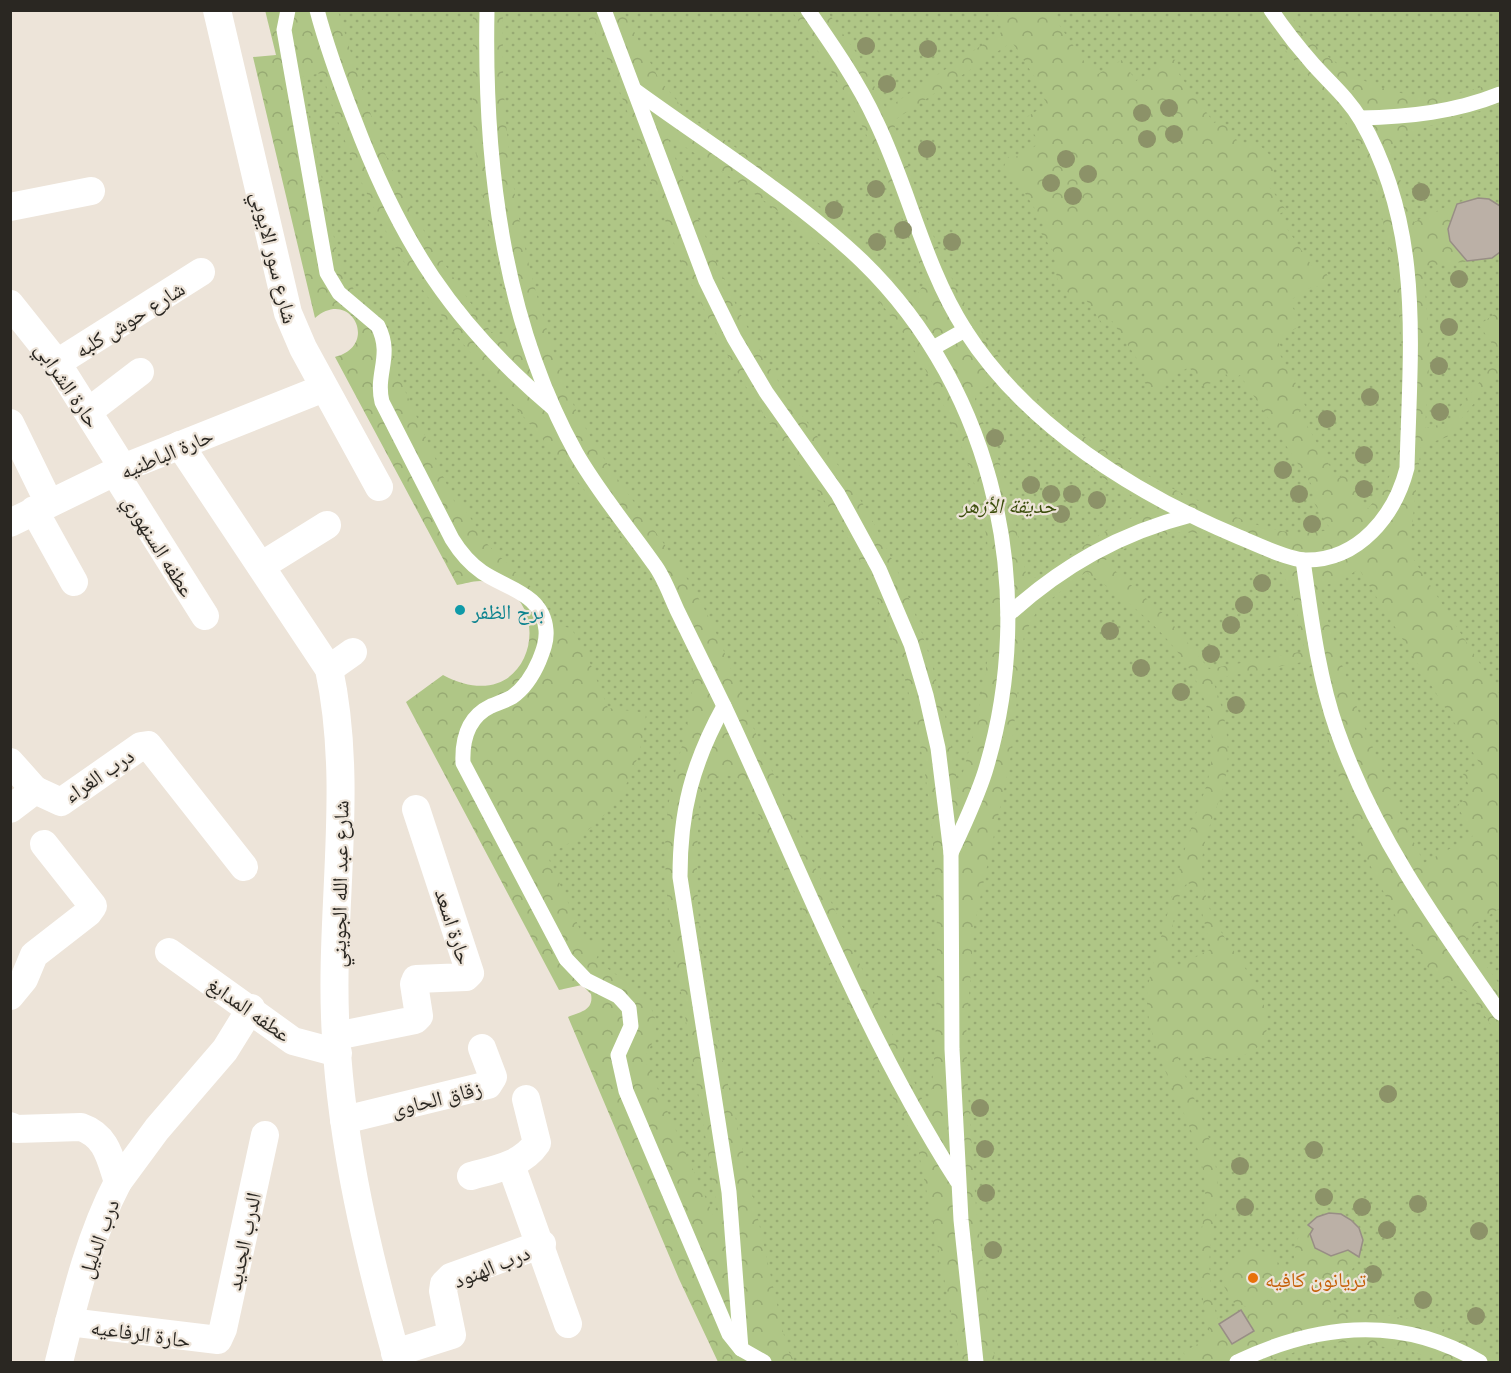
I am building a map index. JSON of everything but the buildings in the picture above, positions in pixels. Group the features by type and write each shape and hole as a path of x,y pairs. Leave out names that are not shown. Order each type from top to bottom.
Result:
{"street":[{"name":"شارع سور الايوبي","path":"217,10 288,314 324,388 379,486"},
{"path":"10,207 91,191"},
{"name":"شارع حوش كلبه","path":"57,363 201,272"},
{"name":"حارة الشرابي","path":"10,304 57,363 89,411 119,471"},
{"path":"89,411 140,372"},
{"name":"حارة الباطنيه","path":"31,512 180,445 324,388"},
{"path":"10,423 31,512 75,582"},
{"name":"شارع عبد الله الجويني","path":"180,445 329,669 338,710 340,770 337,1045 344,1120 353,1182 396,1358"},
{"name":"عطفه السنهوري","path":"119,471 205,616"},
{"path":"261,566 327,525"},
{"path":"329,669 353,652"},
{"name":"درب الغراء","path":"10,809 35,790 61,802 141,746 148,745 243,867"},
{"path":"10,762 35,790"},
{"name":"حارة اسعد","path":"337,1045 415,1020 419,1016 414,984 416,979 466,977 470,974 416,809"},
{"path":"15,980 34,955 88,913 93,906 44,844"},
{"name":"عطفه المدابغ","path":"169,952 251,1008 293,1041 337,1045"},
{"path":"118,1182 157,1129 225,1050 251,1008"},
{"name":"زقاق الحاوى","path":"344,1120 488,1085 493,1077 482,1048"},
{"path":"471,1176 511,1165 530,1153 537,1143 526,1099"},
{"name":"درب الدليل","path":"10,1126 16,1129 81,1127 91,1131 106,1145 118,1182 108,1201 90,1252 59,1362"},
{"name":"الدرب الجديد","path":"212,1341 218,1340 223,1329 265,1135"},
{"path":"511,1165 542,1244 568,1324"},
{"name":"درب الهنود","path":"396,1358 452,1335 443,1291 444,1284 451,1277 542,1244"},
{"name":"حارة الرفاعيه","path":"69,1322 212,1341"}],"lane":[{"path":"288,10 284,30 327,273 332,285 378,326 386,354 379,383 382,402 460,552 481,572 531,599 538,607 546,629 544,650 533,675 513,696 490,706 476,717 467,730 462,746 463,763 566,959 586,980 618,996 629,1008 631,1026 618,1055 626,1091 723,1320 741,1349 764,1362"},
{"path":"317,10 334,66 371,165 392,212 417,257 446,300 479,340 515,376 555,410"},
{"path":"487,10 490,142 505,254 517,308 534,360 555,410 600,492 656,566 724,706 886,1061 920,1123 959,1184"},
{"path":"604,10 706,281 734,338 765,392 838,494 879,569 911,644 938,748 951,853 952,1049 959,1184 976,1362"},
{"path":"808,10 834,47 877,122 928,257 965,330 1018,396 1053,426 1127,480 1191,515 1258,545 1304,560 1344,551 1374,530 1392,509 1401,489 1407,468 1412,310 1403,228 1392,189 1360,118 1340,90 1315,66 1271,10"},
{"path":"635,91 821,225 878,278 900,303 933,348 968,414 992,485 1005,559 1008,615 1005,678 996,731 970,814 951,853"},
{"path":"1360,118 1400,118 1439,112 1500,94"},
{"path":"933,348 965,330"},
{"path":"1008,615 1054,576 1105,545 1161,522 1191,515"},
{"path":"1304,560 1326,691 1336,728 1366,803 1417,894 1500,1013"},
{"path":"724,706 702,747 685,804 680,838 680,877 729,1192 741,1349"},
{"path":"1237,1362 1299,1337 1330,1331 1361,1329 1419,1337 1446,1346 1480,1362"}],"green space":[{"name":"حديقة الأزهر","path":"265,10 1500,11 1500,1362 718,1362 679,1279 568,1017 588,1007 591,994 582,985 559,990 406,702 443,675 475,686 500,682 518,669 528,649 529,626 522,605 506,589 480,581 457,585 335,357 349,351 356,342 358,332 355,322 349,314 340,309 328,310 315,318 253,57 276,55"},
{"path":"1062,10 1256,11 1279,43 1330,100 1352,132 1366,162 1378,199 1388,243 1396,289 1403,380 1398,453 1386,482 1368,509 1345,474 1337,479 1299,411 1306,407 1299,395 1294,378 1277,350 1283,349 1277,341 1302,324 1289,301 1311,287 1323,286 1328,276 1320,266 1312,266 1278,215 1286,210 1266,182 1273,177 1270,156 1254,143 1243,149 1222,119 1214,123 1179,74 1180,69 1176,60 1165,58 1159,67 1136,81 1122,60 1098,74 1093,65 1088,67 1053,16"},
{"path":"338,11 473,11 473,121 479,180 514,337 491,332 442,261 413,211 377,133"},
{"path":"503,11 585,11 617,83 669,231 708,317 754,399 849,540 873,588 892,637 919,738 933,842 937,990 935,1052 929,1114 779,788 709,618 678,565 607,464 566,388 533,282 517,205 506,128"},
{"path":"623,11 792,11 845,93 883,168 926,281 918,293 907,293 881,262 802,192 690,117 659,79"},
{"path":"827,11 995,11 1006,29 886,109 860,58"},
{"path":"1287,11 1500,11 1500,80 1468,91 1437,96 1408,94 1380,88 1354,75 1330,58 1308,37"},
{"path":"1012,42 1046,95 1043,97 1047,104 1024,119 1040,143 1020,156 1008,157 1003,169 1010,178 1016,179 1047,228 1041,233 1061,263 1054,267 1060,286 1078,301 1084,297 1104,326 1112,321 1145,371 1144,382 1152,390 1163,388 1169,379 1189,367 1204,387 1226,374 1231,381 1240,375 1317,493 1311,498 1331,530 1299,533 1267,528 1185,495 1153,479 1121,461 1061,419 1034,396 988,342 972,317 945,263 922,206 893,121"},
{"path":"322,73 341,130 363,184 380,220 416,280 483,368 625,542 669,603 685,634 691,656 693,678 688,721 668,808 666,884 668,909 719,1217 714,1217 644,1058 653,1041 656,1025 653,1012 636,990 596,960 601,947 598,943 585,941 547,855 588,830 618,799 637,760 646,713 608,708 586,653 571,628 560,626 538,594 488,545 462,505 455,503 394,366 389,332 382,319 361,300 343,273 338,257 301,77"},
{"path":"1500,105 1500,206 1480,199 1468,200 1446,207 1414,222 1392,154 1394,142 1400,135"},
{"path":"667,135 745,187 843,264 888,313 908,341 942,402 964,452 979,500 988,547 991,593 990,640 983,688 958,789 936,679 913,608 898,573 853,487 789,397 750,333 711,249"},
{"path":"1500,252 1500,310 1479,325 1500,355 1448,423 1425,428 1430,350 1423,266 1482,260"},
{"path":"1500,371 1500,695 1409,552 1421,446 1447,437"},
{"path":"988,386 997,387 1068,451 1106,479 1147,504 1148,510 1102,533 1038,578 1031,578 1026,574 1007,486 994,446 976,408 975,399 979,390"},
{"path":"1181,532 1228,539 1257,550 1269,559 1280,570 1288,584 1296,608 1305,651 1209,669 1166,616 1104,561 1141,542"},
{"path":"1359,569 1480,764 1463,774 1474,795 1457,805 1473,836 1424,863 1365,728 1318,587 1340,581"},
{"path":"1086,572 1137,610 1161,632 1181,656 1197,682 1208,711 1212,742 1208,781 1182,858 1152,970 1147,998 1149,1020 1155,1042 1191,1131 1204,1175 1200,1273 1211,1337 1183,1352 1190,1362 995,1362 976,1207 968,1093 966,1037 974,926 1010,762 1024,635 1038,609"},
{"path":"1308,661 1337,771 1363,851 1397,919 1426,966 1436,975 1469,993 1500,1038 1500,1357 1461,1336 1420,1322 1377,1314 1332,1313 1329,1291 1356,1264 1362,1253 1363,1237 1357,1225 1346,1217 1332,1215 1318,1218 1305,1227 1297,1242 1294,1264 1280,1265 1272,1254 1250,1248 1229,1261 1222,1283 1234,1303 1248,1307 1219,1324 1216,1314 1210,1284 1209,1263 1218,1195 1217,1171 1209,1138 1178,1057 1214,1059 1239,1056 1250,1052 1259,1046 1265,1036 1267,1023 1265,1010 1253,981 1214,919 1203,883 1204,849 1225,780 1228,751 1222,707 1212,679"},
{"path":"724,774 738,778 744,784 874,1061 917,1144 961,1362 795,1362 787,1349 709,999 702,949 697,875 700,800 702,790 707,783"},
{"path":"1188,883 1196,888 1211,949 1175,968 1168,962 1172,932 1176,907 1183,888"},
{"path":"1500,908 1500,985 1463,933"},
{"path":"1342,1342 1402,1349 1447,1362 1266,1362 1313,1346"}],"place":[{"name":"برج الظفر","path":"460,610"},
{"name":"تريانون كافيه","path":"1253,1278"}]}
